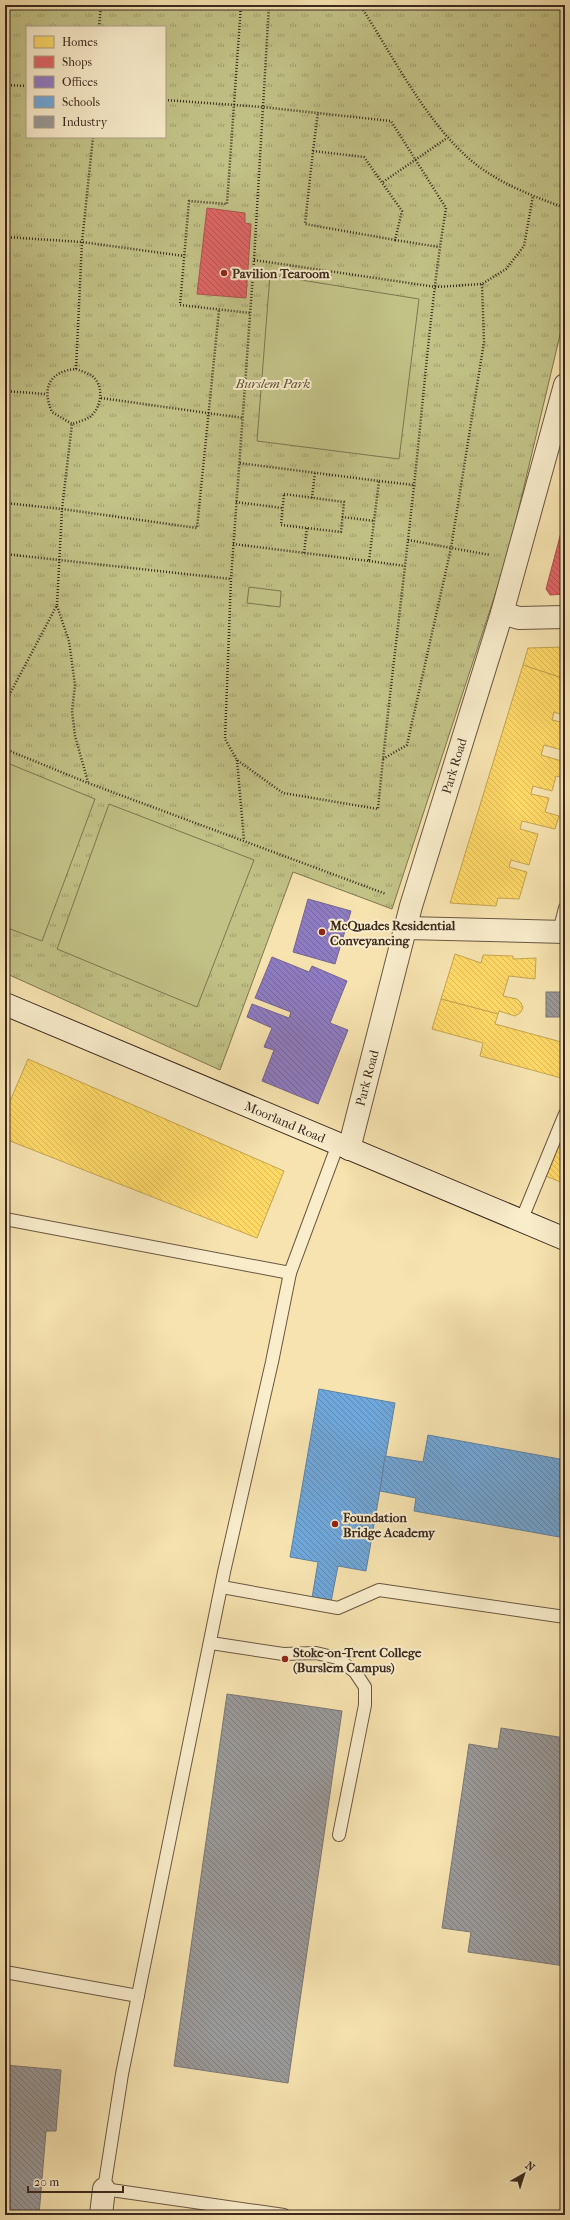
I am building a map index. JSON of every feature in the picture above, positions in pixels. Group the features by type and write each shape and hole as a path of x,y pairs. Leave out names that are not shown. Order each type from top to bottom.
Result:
{"street":[{"name":"Park Road","path":"344,1146 411,906 502,613 565,385"},
{"path":"502,613 519,618 565,617"},
{"path":"406,928 562,932"},
{"name":"Moorland Road","path":"5,1004 565,1239"},
{"path":"101,2215 104,2189"}],"lane":[{"path":"562,932 565,908"},
{"path":"521,1221 565,1114"},
{"path":"284,2215 104,2189 122,2074 222,1587 272,1362 290,1273 344,1146"},
{"path":"5,1219 290,1273"},
{"path":"222,1587 338,1608 379,1590 565,1617"},
{"path":"211,1643 283,1654 323,1655 337,1658 355,1672 365,1687 364,1705 339,1835"},
{"path":"5,1972 138,1996"}],"path":[{"path":"99,26 101,5"},
{"path":"241,5 227,204 189,202 180,305 250,313"},
{"path":"166,100 235,104 262,107 318,112 391,121 446,208 439,247 436,287 378,809 283,793 237,760 225,739 233,544 254,260 262,107 269,5"},
{"path":"360,5 447,138 474,162 496,178 533,196 565,208"},
{"path":"5,85 26,86"},
{"path":"318,112 305,224 439,247"},
{"path":"76,369 82,242 93,138"},
{"path":"383,182 447,138"},
{"path":"313,151 364,157 402,211 395,240"},
{"path":"254,260 436,287 482,284 506,269 524,246 533,196"},
{"path":"5,237 82,242 184,256"},
{"path":"383,759 407,745 451,548 484,342 482,284"},
{"path":"5,503 62,509 197,528 219,310"},
{"path":"76,369 92,376 99,386 101,398 98,409 89,418 72,424 52,412 46,394 53,377 66,370 76,369"},
{"path":"5,391 46,394"},
{"path":"101,398 243,418"},
{"path":"72,424 62,509 58,558 57,605 69,642 75,685 72,712 75,736 88,782"},
{"path":"239,463 414,485"},
{"path":"312,498 315,472"},
{"path":"369,561 379,481"},
{"path":"284,494 344,502 341,532 281,525 282,508 284,494"},
{"path":"236,502 282,508"},
{"path":"342,517 374,521"},
{"path":"304,553 307,528"},
{"path":"408,540 493,556"},
{"path":"233,544 405,566"},
{"path":"5,554 58,558 231,579"},
{"path":"5,703 57,605"},
{"path":"5,749 88,782 244,840 411,906"},
{"path":"237,760 244,840"}],"green space":[{"name":"Burslem Park","path":"5,5 565,5 565,314 507,558 392,909 293,872 220,1070 5,973"},
{"path":"270,275 419,299 399,459 257,441"},
{"path":"249,587 281,591 280,607 247,603"},
{"path":"5,762 95,799 42,941 5,927"},
{"path":"109,804 254,860 197,1007 57,949"}],"building: Homes":[{"path":"565,647 565,679 523,665 528,648"},
{"path":"523,665 565,679 565,716 554,712 552,720 565,723 565,739 562,750 544,745 541,755 565,762 565,778 556,776 552,791 533,786 531,794 549,798 545,812 559,816 555,829 522,821 520,829 538,834 529,865 511,860 509,867 527,872 519,899 498,898 496,906 450,903"},
{"path":"455,954 481,963 483,955 513,956 513,959 536,958 535,979 509,976 503,996 517,999 521,1003 523,1008 520,1013 515,1016 499,1011 498,1014 441,999"},
{"path":"441,999 498,1014 495,1024 565,1043 565,1079 480,1056 483,1043 432,1029"},
{"path":"28,1059 284,1171 257,1238 5,1139 5,1113"},
{"path":"565,1131 565,1184 546,1176"}],"building: Shops":[{"name":"Pavilion Tearoom","path":"207,208 245,213 245,223 251,224 246,298 197,294"},
{"path":"563,525 565,526 565,594 550,595 546,589"}],"building: Offices":[{"name":"McQuades Residential Conveyancing","path":"308,899 351,911 335,964 293,952"},
{"path":"272,957 309,972 312,966 347,981 330,1023 348,1030 318,1104 262,1081 274,1050 264,1047 272,1028 247,1017 252,1004 289,1018 291,1012 255,998"}],"building: Schools":[{"name":"Foundation Bridge Academy","path":"319,1389 395,1403 366,1571 338,1566 331,1602 312,1598 318,1562 290,1557"},
{"path":"428,1435 565,1460 565,1538 414,1511 416,1498 380,1491 385,1456 423,1462"}],"building: Industry":[{"path":"546,992 565,992 565,1017 546,1017"},
{"path":"227,1694 342,1711 288,2083 174,2066"},
{"path":"501,1728 565,1738 565,1966 468,1952 471,1932 442,1928 469,1744 498,1749"},
{"path":"5,2065 61,2070 56,2131 46,2131 39,2215 5,2215"}],"place":[{"name":"Pavilion Tearoom","path":"224,273"},
{"name":"McQuades Residential Conveyancing","path":"322,932"},
{"name":"Foundation Bridge Academy","path":"335,1524"},
{"name":"Stoke-on-Trent College (Burslem Campus)","path":"285,1659"}]}
